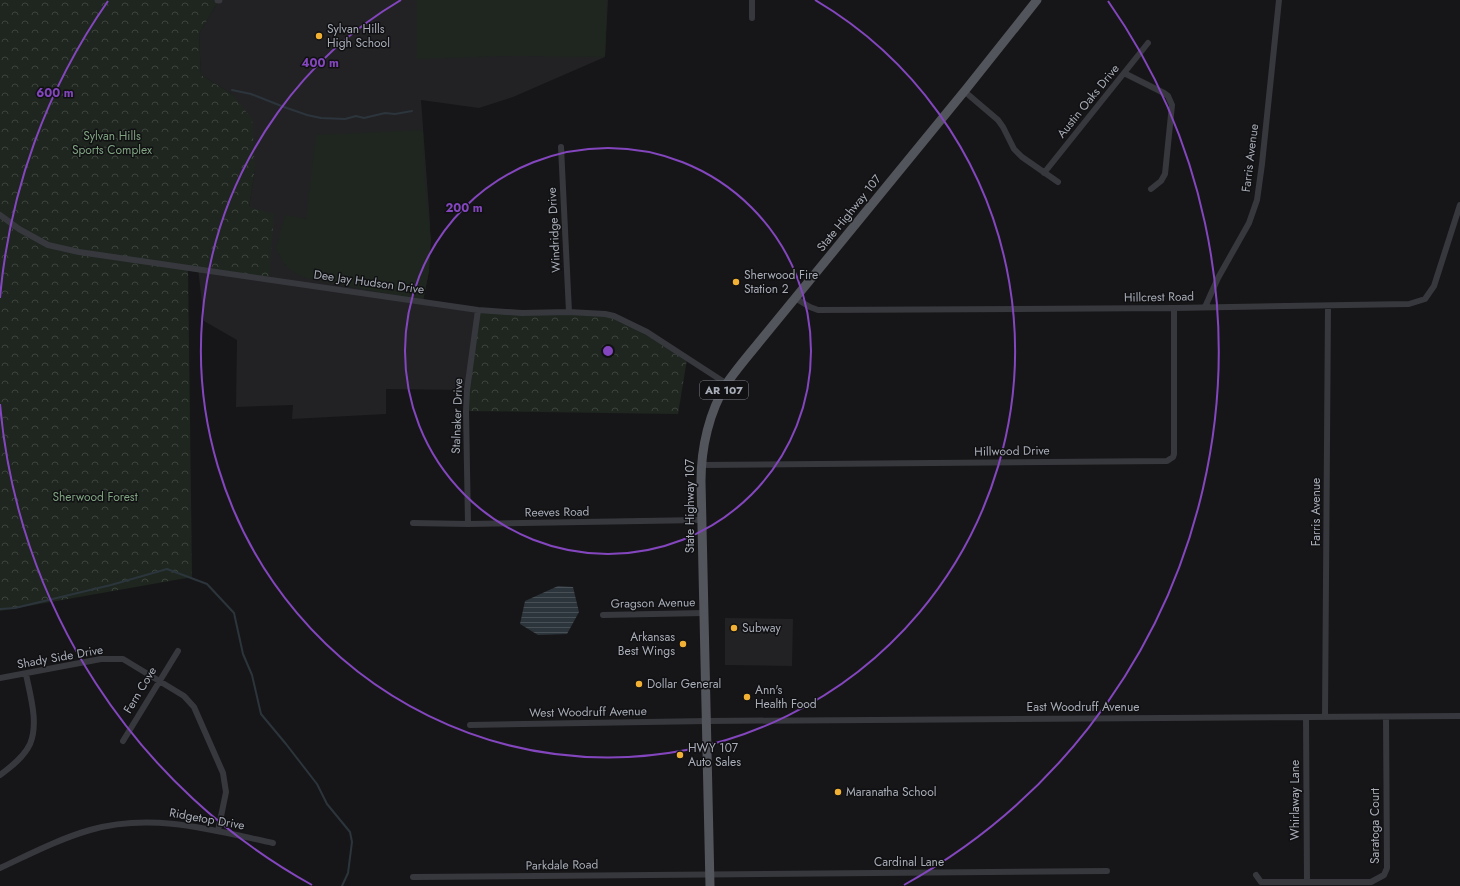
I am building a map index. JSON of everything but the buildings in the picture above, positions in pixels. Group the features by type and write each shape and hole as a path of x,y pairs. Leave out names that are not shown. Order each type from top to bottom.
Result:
{"main road":[{"name":"State Highway 107","path":"710,886 701,466 706,435 712,417 727,384 756,346 1037,0"}],"street":[{"path":"752,0 752,18"},
{"name":"Farris Avenue","path":"1205,307 1218,278 1249,223 1257,200 1279,0"},
{"name":"Austin Oaks Drive","path":"1044,173 1148,43"},
{"path":"1124,73 1164,93 1168,96 1172,105 1165,174 1161,181 1151,189"},
{"path":"964,91 998,120 1014,149 1022,157 1031,165 1058,182"},
{"name":"Windridge Drive","path":"561,147 569,312"},
{"name":"Hillcrest Road","path":"795,298 818,310 1174,308 1409,304 1425,299 1434,286 1460,205"},
{"name":"Dee Jay Hudson Drive","path":"0,215 19,229 43,242 79,252 342,289 478,310 522,313 569,312 605,314 631,324 727,384"},
{"name":"Farris Avenue","path":"1325,717 1328,306"},
{"name":"Hillwood Drive","path":"701,466 1167,461 1173,457 1174,454 1174,308"},
{"name":"Stalnaker Drive","path":"468,524 466,404 478,310"},
{"name":"Reeves Road","path":"413,523 468,524 702,520"},
{"name":"Gragson Avenue","path":"603,615 704,613"},
{"name":"Fern Cove","path":"122,741 178,651"},
{"name":"Shady Side Drive","path":"0,678 101,659 113,659 123,660 184,696 194,707 223,773 226,792 218,831"},
{"path":"0,775 16,762 30,744 34,726 26,674"},
{"name":"East Woodruff Avenue","path":"707,721 1460,716"},
{"name":"Whirlaway Lane","path":"1306,717 1307,882"},
{"name":"Saratoga Court","path":"1256,875 1262,882 1371,882 1384,875 1387,868 1386,717"},
{"name":"West Woodruff Avenue","path":"470,725 707,721"},
{"name":"Ridgetop Drive","path":"0,868 64,839 91,830 116,825 171,823 273,843"},
{"name":"Cardinal Lane","path":"710,874 1107,871"},
{"name":"Parkdale Road","path":"413,878 710,874"}],"shaded area":[{"path":"219,0 608,0 605,57 513,97 479,108 421,100 430,223 429,271 423,301 478,310 467,390 386,389 386,414 292,419 293,405 236,407 237,340 204,321 198,268 249,207 255,169 232,94 201,75 199,34"},
{"path":"558,586 573,587 579,612 567,634 538,635 520,624 525,601"},
{"path":"725,618 793,619 792,666 725,665"}],"green space":[{"path":"0,0 219,0 199,34 201,75 232,94 252,119 255,169 249,207 274,214 269,279 188,268 192,577 0,611"},
{"path":"417,0 607,0 605,57 506,56 417,59"},
{"path":"423,130 425,182 431,240 429,271 423,301 307,278 287,267 276,248 285,215 306,219 316,135"},
{"path":"478,310 614,316 687,359 678,414 466,411"}],"waterway":[{"path":"232,90 251,94 307,115 321,118 345,119 356,116 364,118 385,113 395,114 412,111"},
{"path":"0,609 15,608 111,585 167,569 207,584 234,613 243,654 252,675 261,714 317,784 327,804 350,832 352,842 348,873 342,886"}],"place":[{"name":"Sylvan Hills High School","path":"319,36"},
{"name":"Sherwood Fire Station 2","path":"736,282"},
{"name":"Subway","path":"734,628"},
{"name":"Arkansas Best Wings","path":"683,644"},
{"name":"Dollar General","path":"639,684"},
{"name":"Ann's Health Food","path":"747,697"},
{"name":"HWY 107 Auto Sales","path":"680,755"},
{"name":"Maranatha School","path":"838,792"}],"park label":[{"name":"Sylvan Hills Sports Complex","path":"112,143"},
{"name":"Sherwood Forest","path":"95,497"}]}
